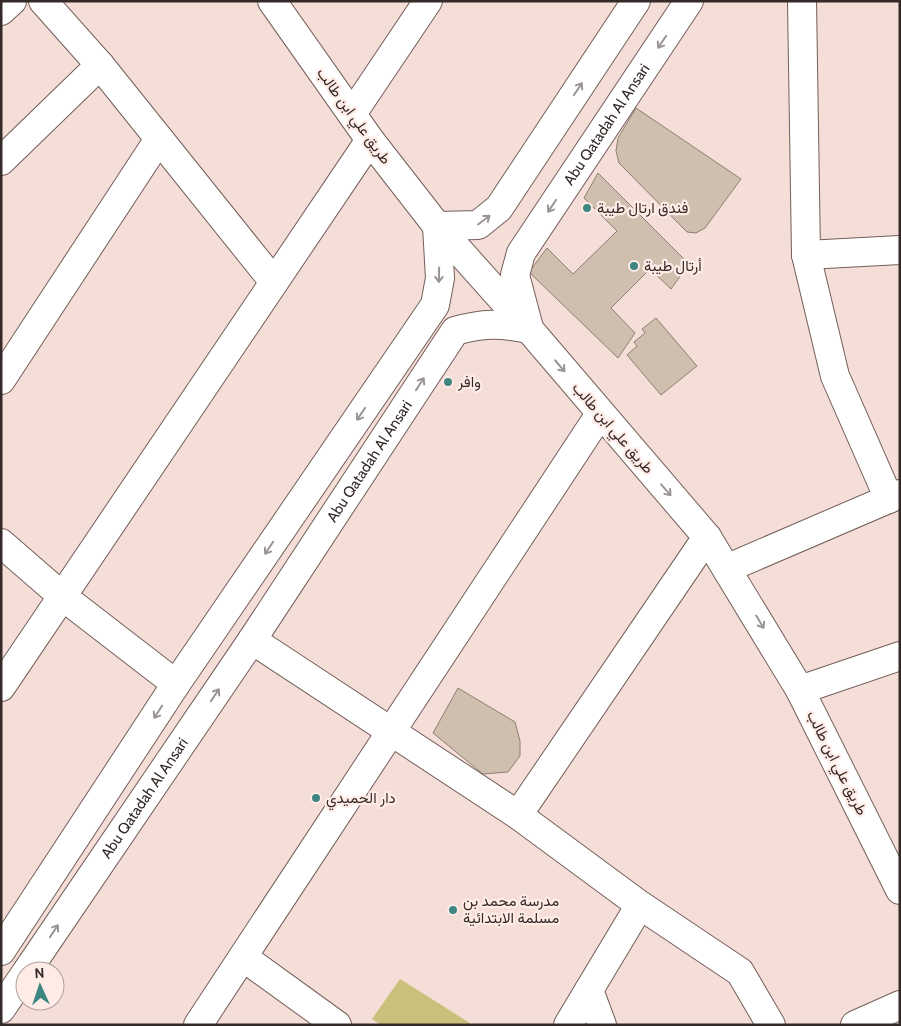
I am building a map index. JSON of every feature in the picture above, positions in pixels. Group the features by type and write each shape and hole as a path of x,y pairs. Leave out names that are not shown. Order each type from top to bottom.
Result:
{"street":[{"path":"1,11 12,1"},
{"path":"42,1 100,65 274,282"},
{"name":"طريق علي ابن طالب","path":"272,1 370,140 437,226 529,329 707,537 728,568 800,690 894,858 900,890"},
{"path":"352,114 428,1"},
{"path":"1,951 176,684 435,305 440,278 437,226 478,225 499,208 636,1"},
{"name":"Abu Qatadah Al Ansari","path":"33,961 252,640 455,331 481,324 507,324 529,329 515,275 521,253 689,1"},
{"path":"728,568 894,496 835,376 806,255 802,1"},
{"path":"1,161 100,65"},
{"path":"1,380 159,139"},
{"path":"1,687 370,140"},
{"path":"806,255 900,250"},
{"path":"198,1025 600,414"},
{"path":"518,815 707,537"},
{"path":"1,543 62,596 176,684"},
{"path":"252,640 392,730 518,815 640,905 740,972 771,1025"},
{"path":"800,690 900,656"},
{"path":"568,1025 640,905"},
{"path":"243,957 337,1025"},
{"name":"Abu Qatadah Al Ansari","path":"1,1009 15,988"},
{"path":"589,990 602,1025"},
{"path":"855,1025 900,1006"}],"shaded area":[{"path":"400,979 473,1025 381,1025 372,1019"}],"building":[{"path":"636,108 741,179 705,228 696,233 687,232 619,163 616,151 618,138"},
{"name":"أرتال طيبة","path":"598,173 689,264 671,289 650,269 611,308 635,333 618,358 529,272 547,248 573,274 617,231 584,198"},
{"path":"656,318 697,366 661,395 627,355 637,346 634,342 645,333 642,329"},
{"path":"458,688 515,722 520,741 520,756 508,772 483,774 433,733"}],"place":[{"name":"فندق ارتال طيبة","path":"587,208"},
{"name":"أرتال طيبة","path":"634,266"},
{"name":"وافر","path":"448,382"},
{"name":"دار الحميدي","path":"316,798"},
{"name":"مدرسة محمد بن مسلمة الابتدائية","path":"453,910"}]}
